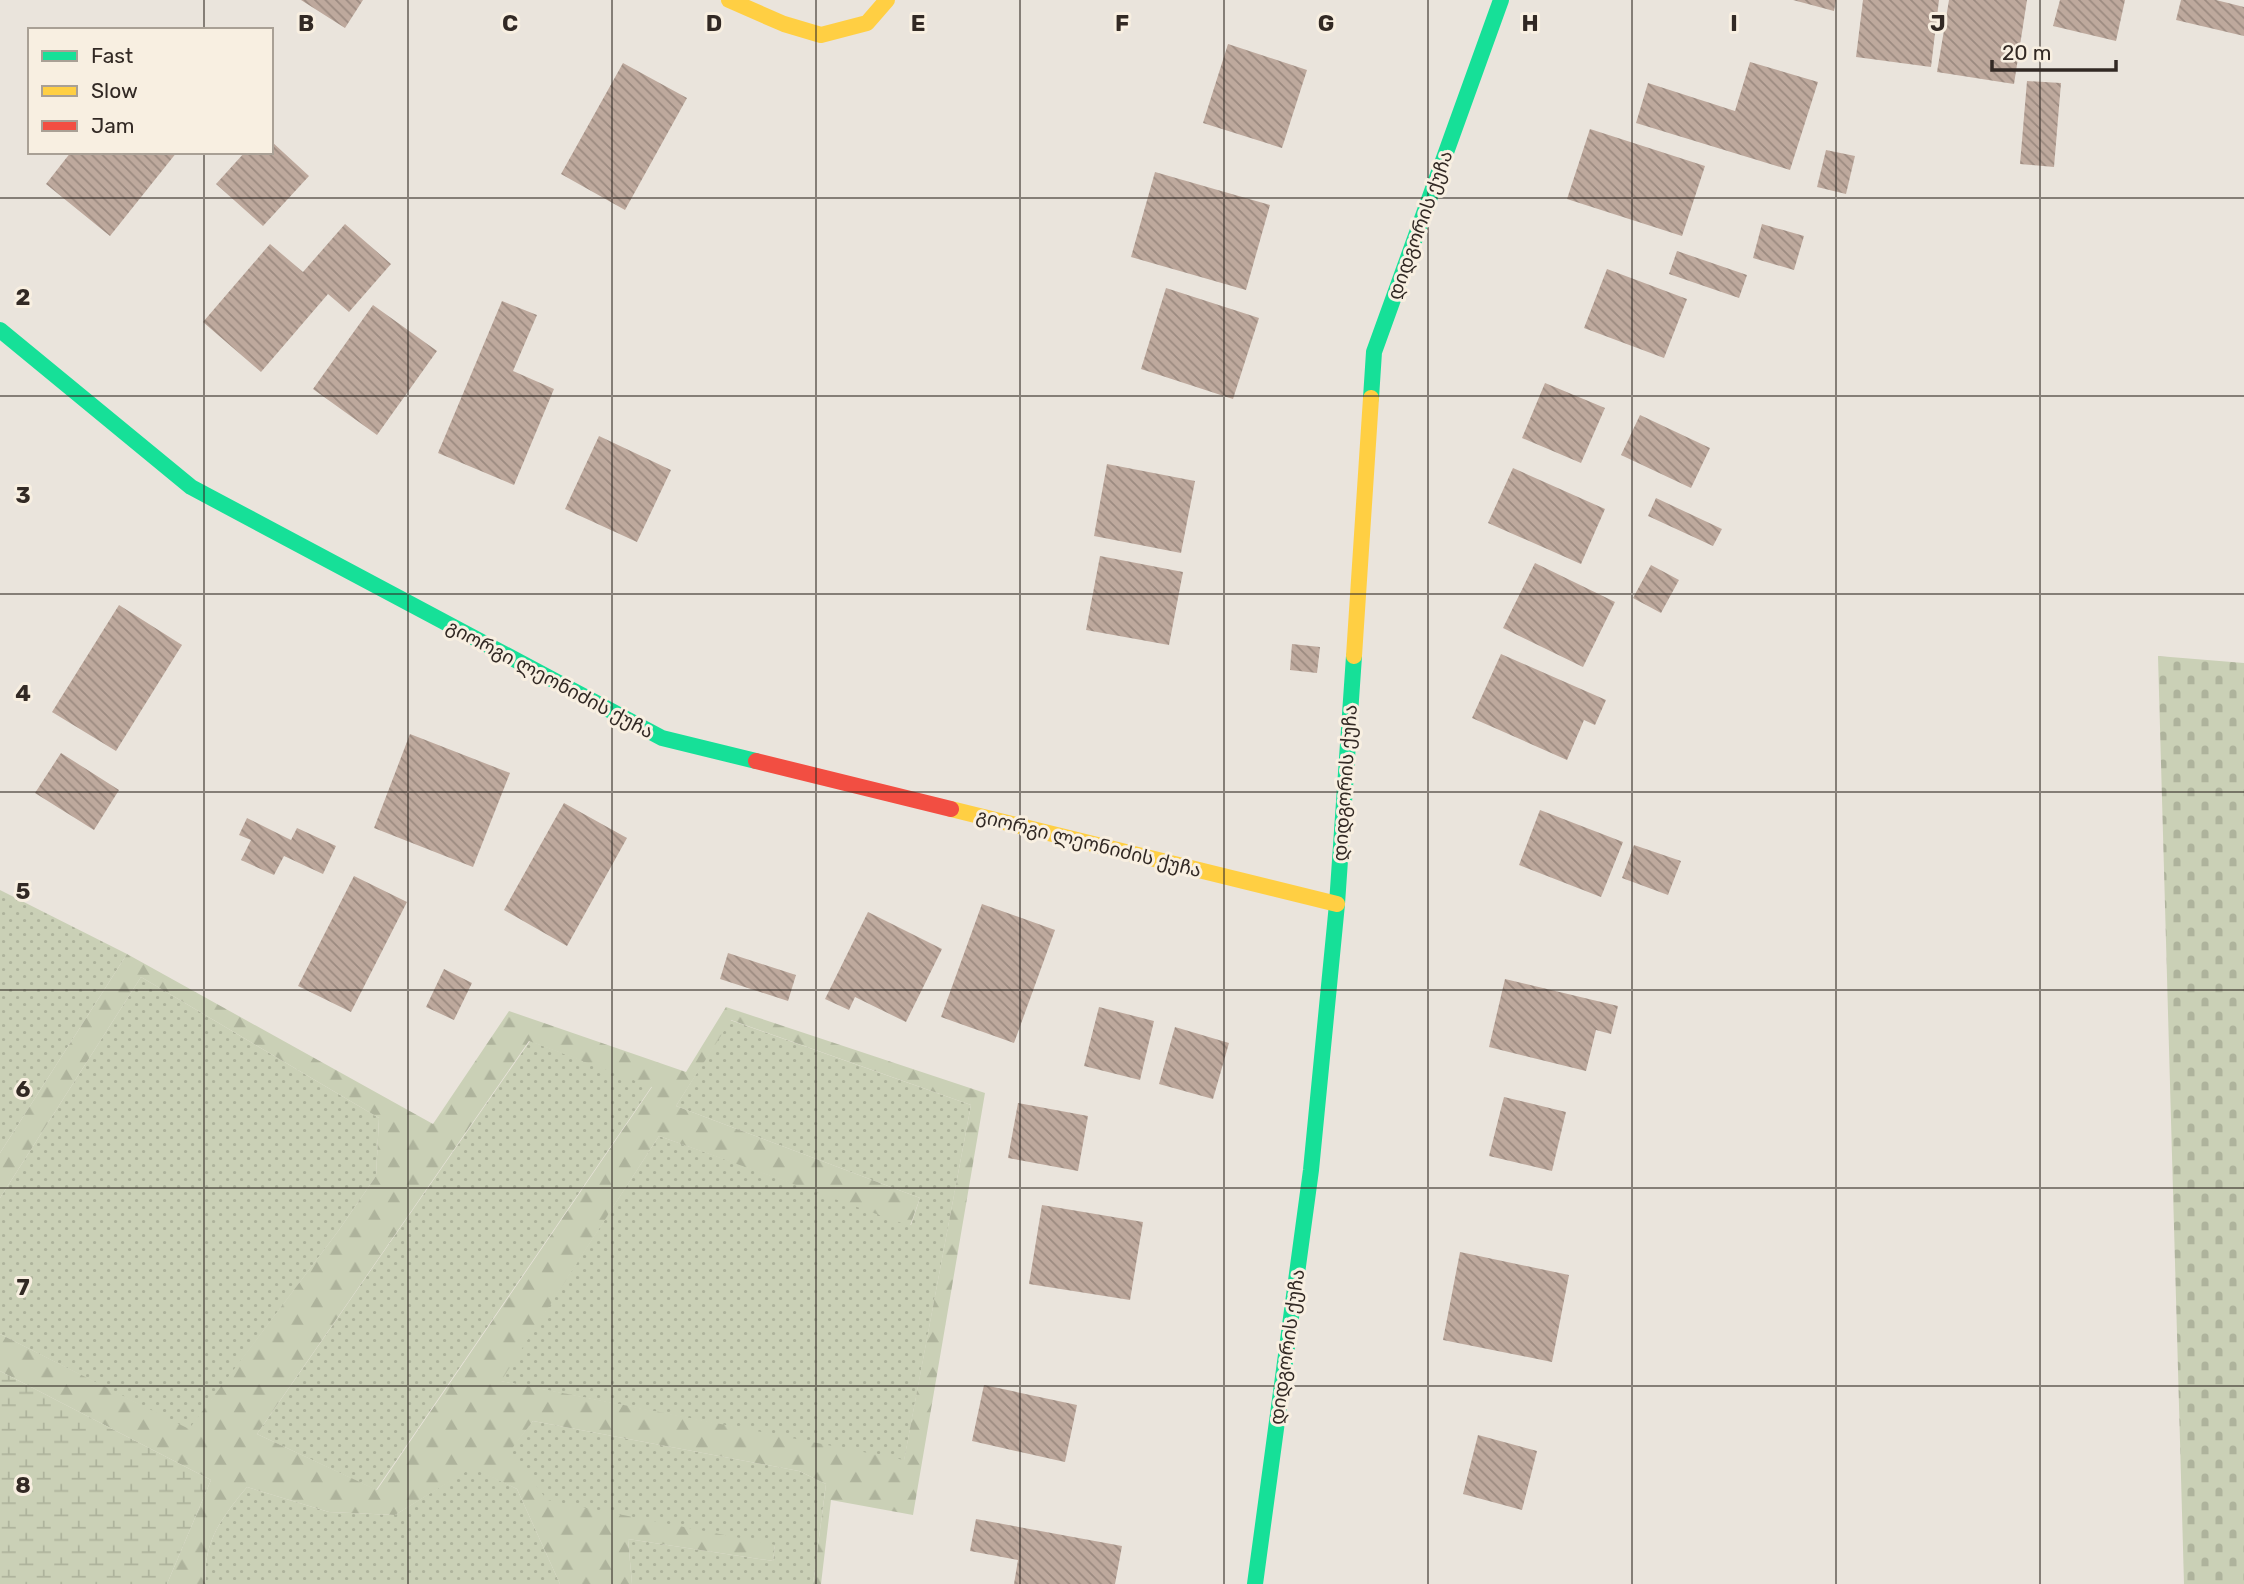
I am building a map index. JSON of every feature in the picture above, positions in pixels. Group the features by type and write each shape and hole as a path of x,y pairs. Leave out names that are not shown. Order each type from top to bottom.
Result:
{"street":[{"path":"729,0 784,24 821,35 867,23 887,0"},
{"name":"დიდგორის ქუჩა","path":"1255,1584 1311,1170 1337,904 1374,352 1501,0"},
{"name":"გიორგი ლეონიძის ქუჩა","path":"0,330 191,487 662,738 1337,904"}],"green space":[{"path":"2158,656 2244,663 2244,1584 2184,1584"},
{"path":"0,890 127,954 0,1153"},
{"path":"127,954 433,1124 509,1011 686,1072 726,1007 985,1093 913,1515 831,1500 821,1584 813,1584 826,1484 799,1471 533,1421 510,1451 547,1500 775,1545 773,1561 628,1539 632,1584 560,1584 517,1489 472,1468 395,1515 329,1512 247,1487 216,1531 207,1556 206,1584 167,1584 211,1480 0,1371 0,1334 189,1429 339,1230 376,1176 379,1118 141,977 0,1198 0,1153","holes":["731,1020 971,1105 904,1460 501,1381 659,1136 910,1226 920,1198 676,1106","529,1041 652,1087 377,1490 257,1434"]},
{"path":"141,977 379,1118 376,1176 339,1230 189,1430 0,1334 0,1198"},
{"path":"730,1020 971,1105 904,1461 500,1381 659,1136 911,1225 920,1198 676,1106"},
{"path":"530,1041 652,1086 376,1490 257,1434"},
{"path":"0,1371 211,1480 167,1584 0,1584"},
{"path":"533,1421 799,1471 826,1484 813,1584 632,1584 628,1539 773,1561 775,1546 547,1501 509,1451"},
{"path":"472,1467 517,1489 560,1584 206,1584 207,1556 216,1531 247,1487 329,1512 395,1515"}],"building":[{"path":"301,0 363,0 345,28"},
{"path":"1793,0 1836,0 1834,11"},
{"path":"1863,0 1939,0 1931,67 1856,57"},
{"path":"1949,0 2027,0 2014,84 1937,72"},
{"path":"2060,0 2125,0 2116,41 2053,26"},
{"path":"2181,0 2216,0 2244,7 2244,36 2176,20"},
{"path":"1228,44 1307,70 1282,148 1203,123"},
{"path":"1750,62 1818,82 1790,170 1636,123 1648,83 1735,111"},
{"path":"623,63 687,98 625,210 561,174"},
{"path":"2027,81 2061,83 2054,167 2020,164"},
{"path":"1590,129 1705,166 1682,236 1567,199"},
{"path":"273,143 309,176 263,226 216,184 243,154 273,154"},
{"path":"1826,150 1855,156 1846,194 1817,187"},
{"path":"69,154 175,154 110,236 46,184"},
{"path":"1155,172 1270,205 1246,290 1131,257"},
{"path":"345,224 391,264 349,312 328,294 261,372 203,322 270,244 303,272"},
{"path":"1762,224 1804,236 1794,270 1753,258"},
{"path":"1677,251 1747,275 1739,298 1669,274"},
{"path":"1607,269 1687,299 1664,358 1584,328"},
{"path":"1166,288 1259,318 1233,399 1141,369"},
{"path":"502,301 537,315 513,371 554,389 514,485 438,453"},
{"path":"373,305 437,351 377,435 313,389"},
{"path":"1545,383 1605,408 1581,463 1522,438"},
{"path":"1640,415 1710,448 1691,488 1621,455"},
{"path":"599,436 671,470 637,542 565,509"},
{"path":"1107,464 1195,481 1181,553 1094,536"},
{"path":"1513,468 1605,509 1581,564 1488,523"},
{"path":"1656,498 1722,529 1713,546 1648,516"},
{"path":"1100,556 1183,572 1169,645 1086,630"},
{"path":"1535,563 1615,602 1583,667 1503,628"},
{"path":"1651,565 1679,580 1661,613 1633,598"},
{"path":"119,605 182,645 116,751 52,712"},
{"path":"1292,644 1320,647 1317,673 1290,670"},
{"path":"1501,654 1606,700 1595,725 1584,720 1567,760 1472,718"},
{"path":"410,734 510,773 473,867 374,828"},
{"path":"61,753 119,790 94,830 35,793"},
{"path":"564,803 627,838 567,946 504,910"},
{"path":"1540,810 1623,842 1601,897 1519,865"},
{"path":"247,818 291,840 297,828 336,846 323,874 284,856 274,875 241,860 251,840 239,835"},
{"path":"1634,845 1681,861 1668,895 1622,878"},
{"path":"354,876 407,902 351,1012 298,986"},
{"path":"982,904 1055,930 1014,1043 941,1017"},
{"path":"868,912 942,949 906,1022 855,997 849,1010 825,999"},
{"path":"728,953 796,975 788,1001 720,979"},
{"path":"444,969 472,983 454,1020 426,1007"},
{"path":"1505,979 1618,1006 1611,1034 1596,1030 1586,1071 1489,1047"},
{"path":"1099,1007 1154,1021 1140,1080 1084,1066"},
{"path":"1175,1027 1229,1043 1213,1099 1159,1084"},
{"path":"1504,1097 1566,1112 1552,1171 1489,1156"},
{"path":"1018,1103 1088,1116 1078,1171 1008,1158"},
{"path":"1042,1205 1143,1222 1130,1300 1029,1284"},
{"path":"1460,1252 1569,1275 1552,1362 1443,1340"},
{"path":"984,1385 1077,1405 1065,1462 972,1441"},
{"path":"1478,1435 1537,1451 1522,1510 1463,1494"},
{"path":"976,1519 1122,1546 1115,1584 1014,1584 1018,1560 970,1551"}],"traffic: fast":[{"path":"1371,398 1374,352 1501,0"},
{"path":"0,330 191,487 662,738 756,761"},
{"path":"1255,1584 1311,1170 1337,904 1354,656"}],"traffic: slow":[{"path":"729,0 784,24 821,35 867,23 887,0"},
{"path":"1354,656 1371,398"},
{"path":"951,809 1337,904"}],"traffic: jam":[{"path":"756,761 951,809"}]}
